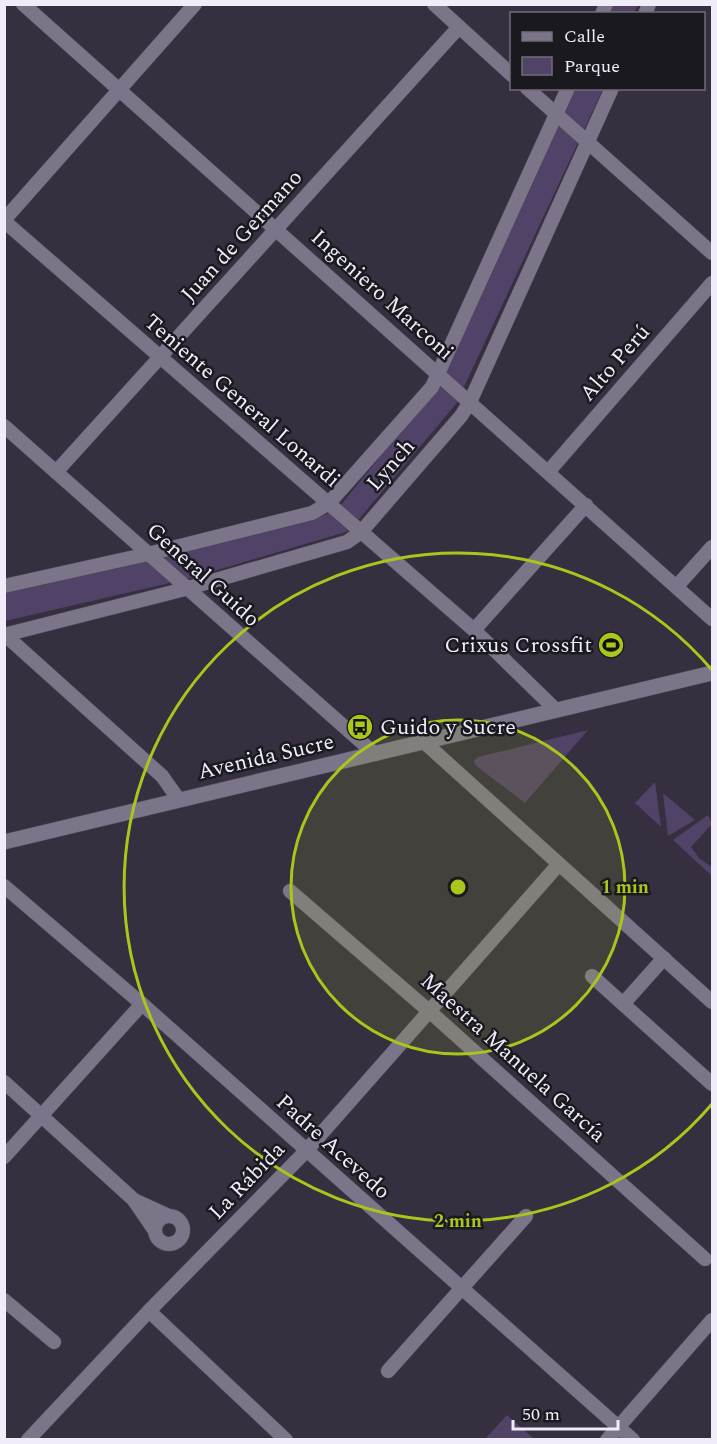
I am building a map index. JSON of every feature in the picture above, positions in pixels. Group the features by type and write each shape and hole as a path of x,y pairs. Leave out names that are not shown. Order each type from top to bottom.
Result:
{"main road":[{"name":"Avenida Sucre","path":"4,842 712,674"}],"street":[{"name":"Ingeniero Marconi","path":"22,4 549,471 712,619"},
{"path":"4,220 195,4"},
{"path":"434,4 510,73"},
{"name":"Juan de Germano","path":"56,472 459,27"},
{"path":"529,90 712,253"},
{"name":"Lynch","path":"4,586 148,554 312,513 329,503 432,387 439,375 567,90"},
{"name":"Lynch","path":"5,634 185,589 338,546 362,532 461,416 470,402 611,90"},
{"name":"Teniente General Lonardi","path":"4,220 159,358 474,630 556,710"},
{"name":"Alto Perú","path":"549,471 712,283"},
{"name":"General Guido","path":"4,426 185,589 375,754"},
{"path":"474,630 586,505"},
{"path":"677,586 712,547"},
{"path":"5,634 162,776 179,800"},
{"path":"424,742 712,1002"},
{"name":"La Rábida","path":"28,1440 149,1311 306,1151 559,864"},
{"name":"Padre Acevedo","path":"4,885 142,1004 633,1440"},
{"name":"Maestra Manuela García","path":"290,891 430,1012 705,1259"},
{"path":"623,1004 664,958"},
{"path":"592,976 712,1084"},
{"path":"4,1157 142,1004"},
{"path":"4,1082 134,1200 156,1236 164,1243 178,1241 183,1231 181,1221 134,1200"},
{"path":"154,1231 158,1221 167,1215"},
{"path":"388,1371 526,1216"},
{"path":"4,1300 54,1342"},
{"path":"149,1311 286,1440"},
{"path":"607,1440 712,1320"}],"green space":[{"path":"611,5 638,5 634,12 608,12"},
{"path":"573,90 603,90 456,404 349,531 187,579 5,621 4,593 335,512 438,386"},
{"path":"588,730 525,803 475,765 474,761 478,757"},
{"path":"655,782 661,827 635,803"},
{"path":"663,793 695,820 668,836"},
{"path":"708,815 712,824 691,847 699,858 712,867 712,876 673,840"},
{"path":"507,1415 534,1439 485,1439"}],"place":[{"name":"Crixus Crossfit","path":"611,645"},
{"name":"Guido y Sucre","path":"360,727"}]}
